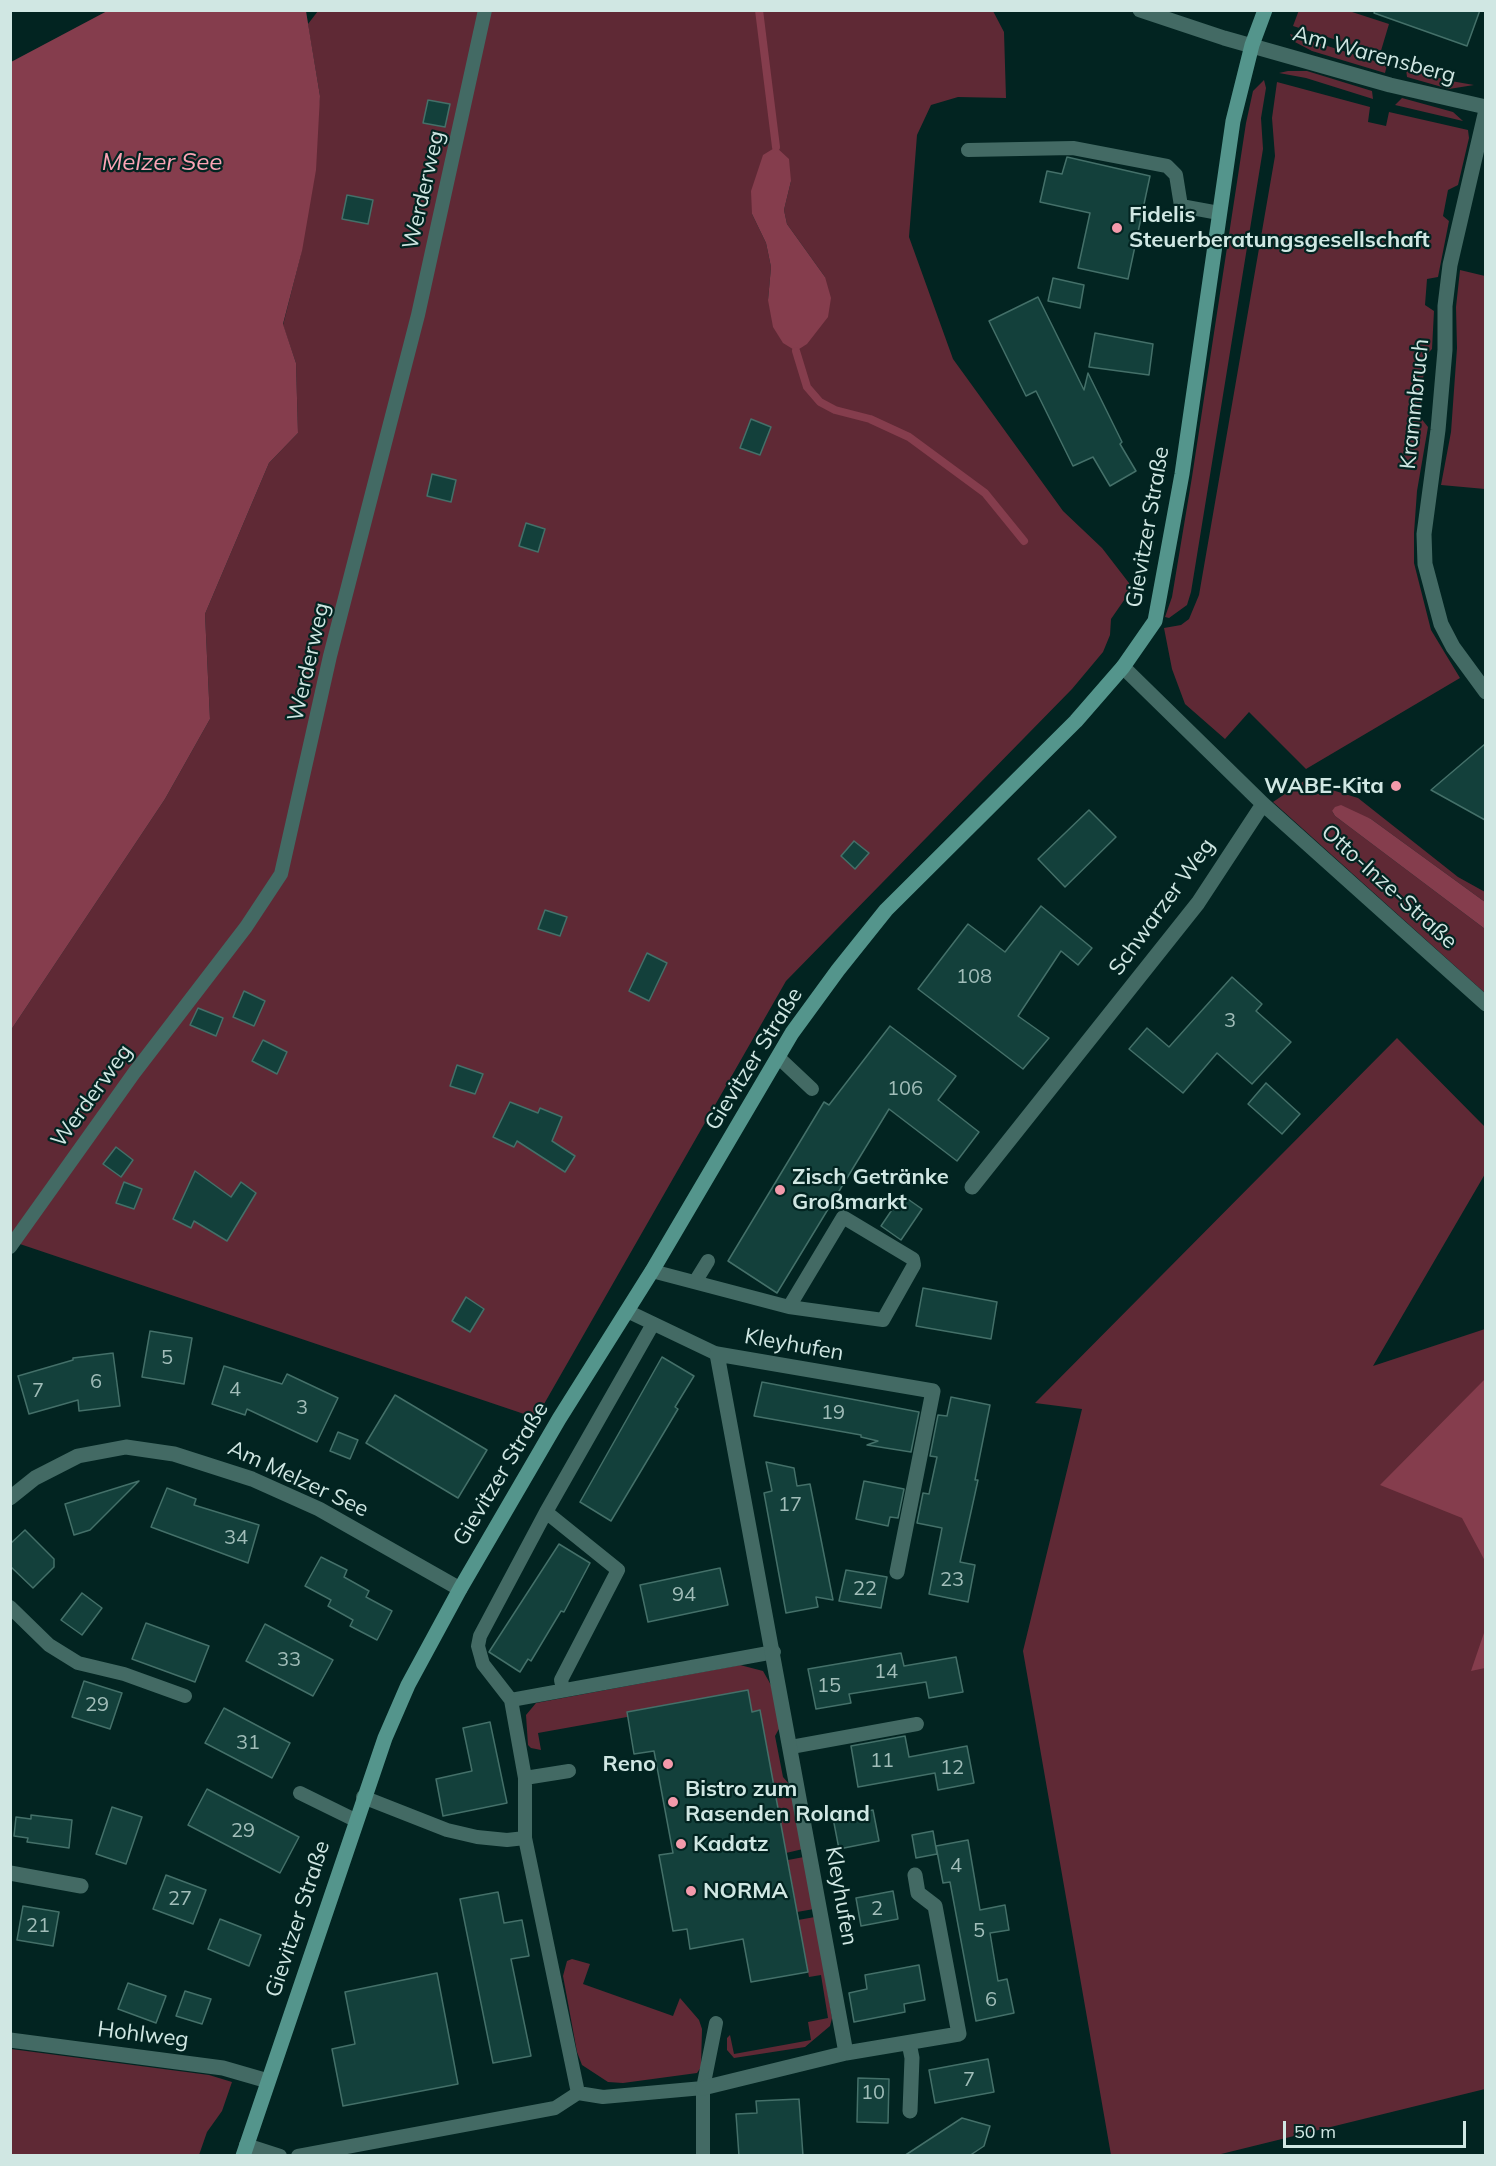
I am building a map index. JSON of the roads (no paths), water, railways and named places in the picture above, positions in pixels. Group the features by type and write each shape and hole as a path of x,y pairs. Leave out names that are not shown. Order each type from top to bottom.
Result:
{"main road":[{"name":"Gievitzer Straße","path":"244,2150 363,1797 408,1685 460,1589 559,1419 652,1271 792,1033 886,910 1076,721 1123,667 1155,621 1182,474 1233,121 1251,45 1265,10"}],"street":[{"name":"Am Warensberg","path":"1140,10 1251,45 1485,108"},
{"name":"Krammbruch","path":"1485,108 1450,266 1444,306 1445,350 1438,430 1424,534 1425,564 1441,624 1453,647 1485,692"},
{"path":"1123,667 1263,804"},
{"name":"Otto-Inze-Straße","path":"1263,804 1485,1004"},
{"name":"Schwarzer Weg","path":"972,1187 1198,903 1263,804"},
{"name":"Kleyhufen","path":"846,2053 774,1652 717,1354 933,1391 897,1572"},
{"name":"Am Melzer See","path":"10,1498 35,1478 78,1456 126,1447 174,1454 252,1479 319,1509 460,1589"},
{"path":"10,1874 81,1886"},
{"path":"703,2088 846,2053 959,2034 934,1906 918,1893 915,1875"},
{"name":"Hohlweg","path":"10,2040 223,2067 268,2081"},
{"path":"909,2043 912,2058 910,2111"}],"lane":[{"name":"Werderweg","path":"10,1247 134,1073 246,927 281,874 330,656 418,315 486,10"},
{"path":"968,150 1073,148 1167,166 1176,176 1181,206 1219,213"},
{"path":"778,1057 812,1089"},
{"path":"652,1271 789,1307 884,1320 914,1265 914,1259 843,1217 789,1307"},
{"path":"695,1282 708,1261"},
{"path":"627,1311 717,1354"},
{"path":"578,2093 525,1838 525,1778 511,1700 483,1664 478,1646 480,1636 546,1512 653,1324"},
{"path":"546,1512 618,1570 561,1680 563,1689"},
{"path":"10,1607 49,1645 78,1663 124,1674 185,1696"},
{"path":"511,1700 774,1652"},
{"path":"791,1747 917,1724"},
{"path":"525,1778 569,1771"},
{"path":"300,1793 355,1820"},
{"path":"363,1797 447,1830 477,1837 507,1840 525,1838"},
{"path":"703,2156 703,2088 716,2023"},
{"path":"298,2156 555,2108 578,2093 603,2097 703,2088"},
{"path":"244,2150 280,2156"}],"water":[{"name":"Melzer See","path":"109,10 306,11 320,96 316,170 302,251 283,324 296,363 298,433 269,463 205,614 210,719 165,799 11,1030 11,62"},
{"path":"776,147 789,159 791,181 784,210 787,224 825,277 831,298 828,317 807,344 796,351 783,343 773,327 768,300 771,267 766,243 752,214 751,191 763,155"},
{"path":"1341,805 1371,819 1485,902 1485,929 1335,816 1332,811"},
{"path":"1485,1379 1485,1561 1462,1518 1380,1485"},
{"path":"1485,1630 1485,1668 1471,1671"}],"waterway":[{"path":"759,10 776,147"},
{"path":"796,351 807,387 820,402 835,410 870,419 909,437 985,493 1024,541"}],"place":[{"name":"Fidelis Steuerberatungsgesellschaft","path":"1117,228"},
{"name":"WABE-Kita","path":"1396,786"},
{"name":"Zisch Getränke Großmarkt","path":"780,1190"},
{"name":"Reno","path":"668,1764"},
{"name":"Bistro zum Rasenden Roland","path":"673,1802"},
{"name":"Kadatz","path":"681,1844"},
{"name":"NORMA","path":"691,1891"}]}
